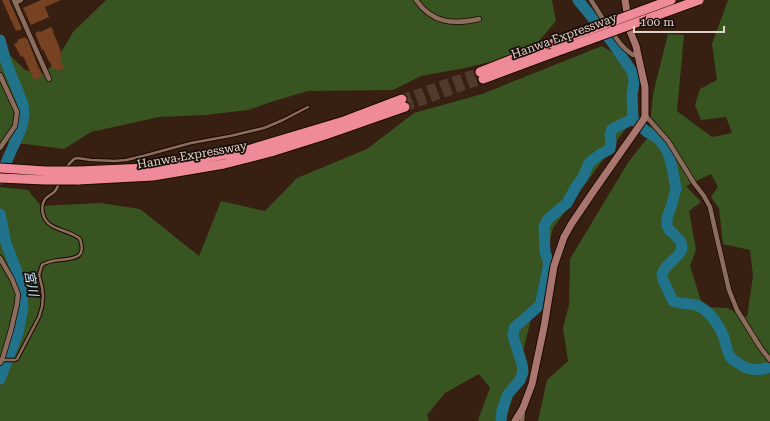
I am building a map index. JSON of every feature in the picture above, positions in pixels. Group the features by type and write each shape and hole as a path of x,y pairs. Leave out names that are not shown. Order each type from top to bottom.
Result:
{"highway":[{"name":"Hanwa Expressway","path":"671,0 551,44 482,76 550,54 699,0"},
{"name":"Hanwa Expressway","path":"0,178 45,180 78,176 153,176 224,164 271,152 325,135 403,103"},
{"name":"Hanwa Expressway","path":"0,168 46,171 78,176"}],"street":[{"path":"21,0 14,1 49,79"},
{"path":"416,0 420,6 438,19 449,22 479,20"},
{"path":"591,0 615,38 633,55 637,54"},
{"path":"515,421 523,408 532,384 544,327 554,266 564,237 572,222 644,117 645,87 636,46 630,31 625,0"},
{"path":"0,75 17,112 15,126 0,148"},
{"path":"644,117 668,141 710,207 729,290 737,310 770,360"},
{"path":"0,258 12,279 18,294 18,304 1,362"},
{"path":"522,421 523,408"}],"lane":[{"path":"65,172 69,164 74,159 114,161 126,160 191,143 264,128 308,107"},
{"path":"1,362 17,359 39,317 43,296 39,275 42,265 48,261 69,258 81,254 82,250 80,239 73,233 53,226 44,218 42,212 45,199 54,193 62,178"}],"green space":[{"path":"106,0 552,0 556,21 539,41 518,55 465,68 421,76 393,90 308,91 248,110 205,115 159,117 91,132 64,149 0,142 0,45 25,70 44,74 56,61 73,32"},
{"path":"728,0 770,0 770,421 538,421 547,380 568,361 563,328 569,305 570,259 629,161 649,136 653,94 668,34 684,35 677,111 712,137 732,133 726,117 701,120 695,105 700,89 717,80 712,44","holes":["711,174 718,187 711,197 719,208 723,244 750,250 753,276 747,317 727,308 703,307 690,266 696,250 689,211 701,202 686,186"]},
{"path":"602,46 628,62 632,120 553,228 508,414 502,421 478,420 490,388 479,374 445,393 427,415 429,421 0,421 0,187 28,190 41,206 100,203 140,209 199,256 221,201 265,211 297,178 367,149 414,113 482,94"}],"building":[{"path":"2,0 9,0 22,29 16,31"},
{"path":"41,0 61,0 45,7 49,17 31,25 23,8"},
{"path":"51,27 61,51 62,57 60,58 64,68 57,71 55,68 53,69 43,49 42,50 35,33"},
{"path":"25,37 25,39 27,38 43,76 34,80 24,58 22,56 21,57 14,44 18,42 17,40"}],"waterway":[{"path":"578,0 612,42 633,73 633,119 647,132 659,139 667,150 676,188 667,218 667,226 681,242 682,249 666,267 662,274 663,280 673,301 701,307 708,312 719,328 724,338 729,355 734,361 750,369 758,370 770,367"},
{"name":"宮川","path":"0,40 6,62 23,104 24,114 22,127 0,179"},
{"path":"501,421 502,410 508,394 520,380 523,372 513,336 514,328 540,305 549,264 545,252 544,226 548,219 567,203 583,177 589,163 610,149 610,135 612,129 633,119"},
{"name":"宮川","path":"0,214 6,243 17,272 23,307 18,333 0,379"}],"tunnel":[{"path":"402,99 480,72"},
{"path":"405,107 483,79"}]}
